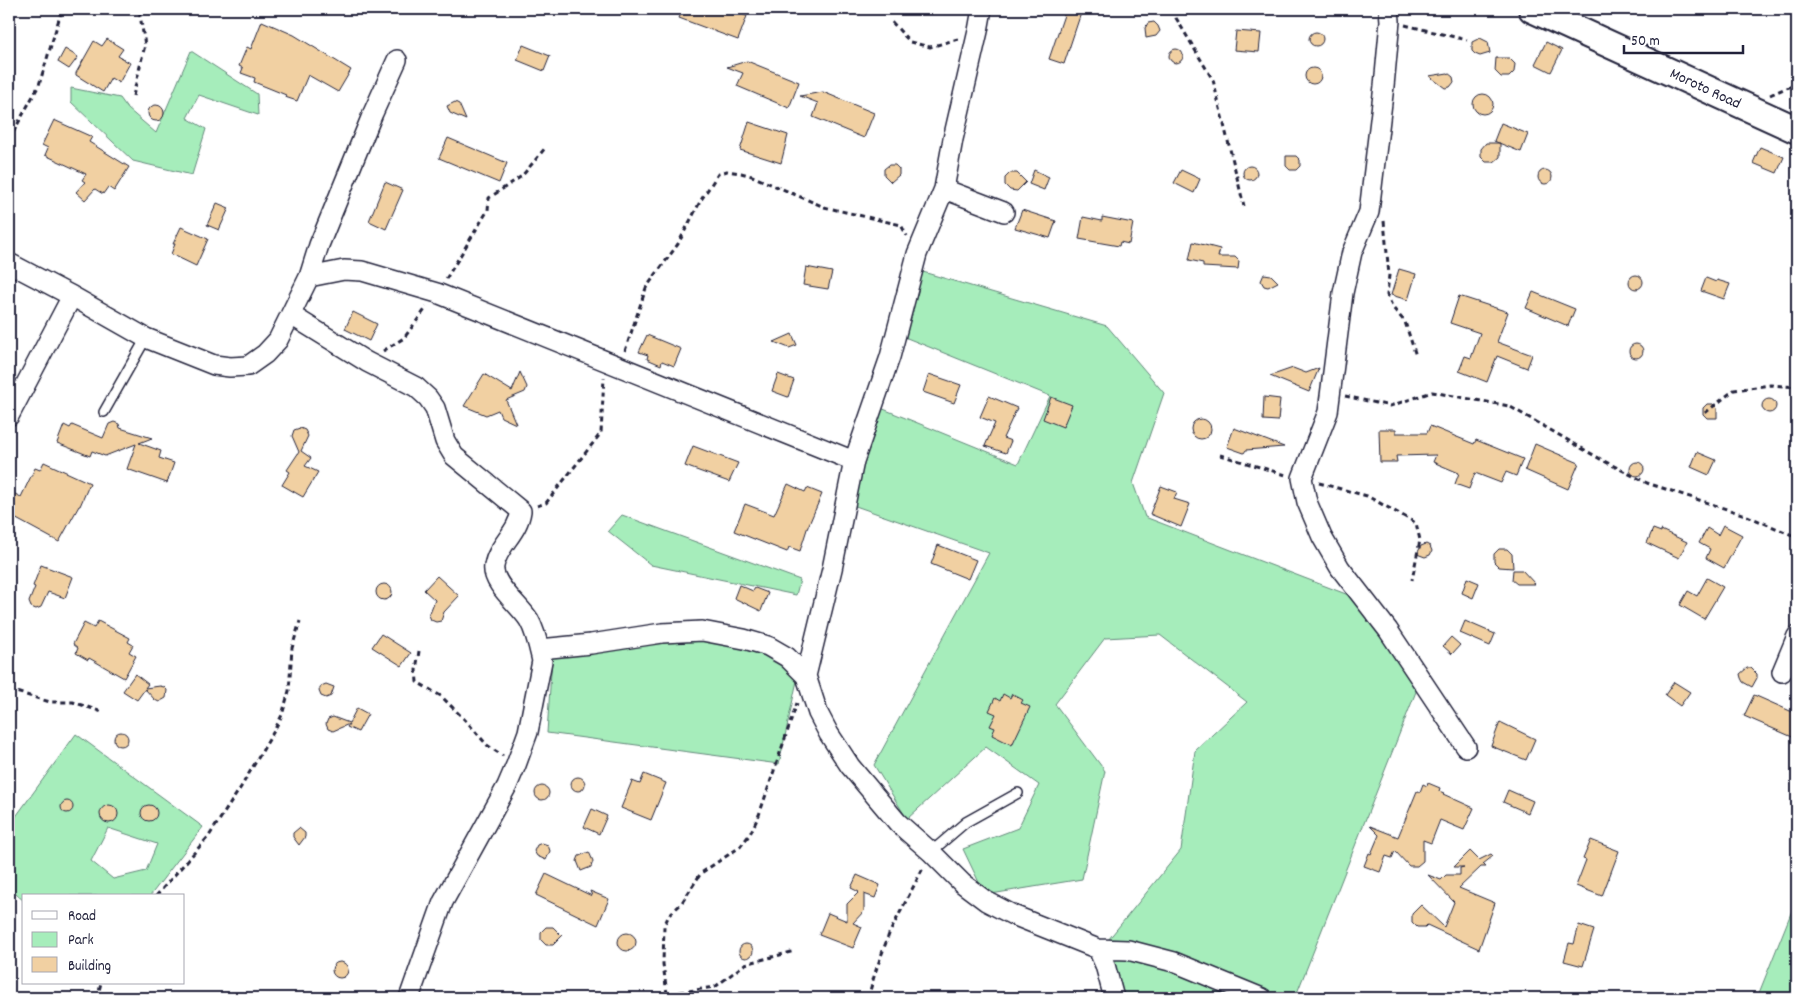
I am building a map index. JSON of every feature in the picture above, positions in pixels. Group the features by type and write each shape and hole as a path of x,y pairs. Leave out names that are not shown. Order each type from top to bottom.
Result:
{"main road":[{"name":"Moroto Road","path":"1532,9 1797,130"}],"street":[{"path":"806,676 832,570 854,461 890,357 917,254 944,189 953,139 982,9"},
{"path":"1390,15 1368,212 1352,252 1343,293 1328,412 1302,478 1311,511 1322,537 1340,568 1388,630 1466,747"},
{"path":"9,263 146,338 214,365 230,367 248,366 278,340 291,315 309,277 319,245 373,112 397,60"},
{"path":"944,189 1004,212"},
{"path":"309,277 344,270 362,271 437,293 854,461"},
{"path":"9,416 72,296"},
{"path":"291,315 367,362 416,387 428,398 435,408 445,442 454,456 468,470 521,511 520,520 497,557 494,567 495,576 529,620 540,649 542,661 528,732 507,786 443,902 409,998"},
{"path":"540,649 591,644 662,633 702,632 744,638 768,646 787,657 806,676 818,713 829,734 850,766 898,824 931,852 962,883 986,901 1013,915 1098,949 1136,952 1174,962 1262,998"},
{"path":"1782,672 1797,636"},
{"path":"1098,949 1114,998"}],"lane":[{"path":"104,412 146,338"},
{"path":"931,852 966,822 1018,793"}],"path":[{"path":"9,140 39,85 62,9"},
{"path":"133,96 145,45 139,9"},
{"path":"1174,9 1176,18 1213,80 1244,206"},
{"path":"1390,15 1467,40"},
{"path":"892,22 910,42 930,47 956,40 978,30"},
{"path":"367,362 404,338 437,293 488,210 490,198 522,176 546,148"},
{"path":"521,511 546,503 601,433 612,364 646,288 678,244 701,200 718,174 727,171 741,172 824,207 901,225 917,254"},
{"path":"1368,212 1384,213 1389,275 1386,296 1405,322 1416,356"},
{"path":"1705,413 1734,390 1770,385 1797,387"},
{"path":"1328,412 1345,396 1390,406 1432,392 1509,406 1602,460 1647,483 1744,515 1797,537"},
{"path":"1220,455 1286,475 1367,496 1416,524 1420,540 1412,580"},
{"path":"158,894 209,836 274,731 288,696 292,648 300,621"},
{"path":"419,651 416,670 417,682 441,696 487,745 516,765"},
{"path":"667,994 663,964 664,926 668,915 681,904 701,873 740,847 750,834 759,815 806,676"},
{"path":"9,690 50,702 72,702 102,712"},
{"path":"868,998 889,934 931,852"},
{"path":"664,998 667,994 715,987 745,964 795,951"},
{"path":"97,998 101,984"},
{"path":"692,990 697,998"},
{"path":"346,998 352,994 361,998"}],"green space":[{"path":"191,51 257,94 258,115 199,95 187,118 206,129 192,175 133,161 71,102 71,88 120,98 128,109 156,133"},
{"path":"923,272 1107,326 1164,393 1133,483 1145,517 1359,599 1421,679 1295,998 1117,998 1104,945 1181,850 1195,751 1247,702 1160,635 1105,638 1055,704 1105,771 1082,879 985,895 963,849 1018,828 1039,785 986,747 907,819 874,765 989,553 847,503 876,406 1018,464 1050,396 902,336"},
{"path":"622,515 800,580 796,595 651,565 608,531"},
{"path":"726,634 798,676 779,764 547,733 552,657 605,635"},
{"path":"76,734 203,827 152,894 22,894 22,899 9,888 9,826","holes":["108,828 157,844 146,871 113,879 91,861"]},
{"path":"1797,898 1797,998 1757,998"}],"building":[{"path":"683,9 727,9 747,16 738,40 679,18"},
{"path":"1066,9 1081,13 1064,64 1049,59"},
{"path":"262,21 294,35 351,70 338,92 308,75 297,101 254,82 255,78 241,73 243,68 239,66 247,47 251,49"},
{"path":"1154,22 1160,31 1156,36 1146,38 1145,28 1148,23"},
{"path":"1236,31 1261,33 1259,52 1234,50"},
{"path":"1313,32 1319,32 1323,39 1319,46 1313,46 1309,42 1309,36"},
{"path":"1480,38 1488,42 1490,53 1480,56 1472,51 1472,42"},
{"path":"107,39 123,49 118,56 130,63 119,83 111,78 103,92 76,75 76,73 94,41 102,46"},
{"path":"1546,42 1562,50 1551,72 1535,64"},
{"path":"523,45 550,56 544,71 517,60"},
{"path":"65,49 78,57 69,69 58,62"},
{"path":"1173,49 1179,49 1183,56 1179,63 1173,63 1169,59 1169,53"},
{"path":"1496,58 1509,58 1515,64 1514,72 1509,77 1501,77 1495,71"},
{"path":"747,61 799,82 789,108 737,86 743,73 727,67"},
{"path":"1310,68 1316,68 1321,73 1319,82 1310,84 1305,79 1305,73"},
{"path":"1448,73 1453,77 1454,82 1450,87 1445,88 1429,76"},
{"path":"823,92 874,113 864,138 813,117 818,103 800,96"},
{"path":"1479,94 1487,94 1493,100 1493,108 1487,114 1479,114 1473,108 1473,100"},
{"path":"455,102 459,104 466,120 450,113 447,106"},
{"path":"156,105 164,113 156,121 148,113"},
{"path":"54,120 92,137 89,142 129,167 114,191 108,187 103,194 95,189 85,200 76,192 85,182 82,180 86,174 45,155 48,148 42,145"},
{"path":"749,122 788,135 781,163 740,150"},
{"path":"1501,123 1528,134 1521,152 1494,141"},
{"path":"448,138 507,163 499,183 439,158"},
{"path":"1486,143 1500,143 1500,157 1494,162 1486,162 1481,157 1481,149"},
{"path":"1760,147 1784,157 1777,173 1753,163"},
{"path":"1286,156 1296,156 1300,160 1300,166 1296,170 1290,170 1286,166"},
{"path":"889,165 895,165 899,169 899,175 891,182 884,175 884,169"},
{"path":"1247,166 1253,166 1257,173 1253,180 1247,180 1243,176 1243,170"},
{"path":"1034,170 1049,177 1044,190 1029,184"},
{"path":"1181,170 1200,179 1194,193 1174,183"},
{"path":"1542,170 1548,170 1552,177 1548,184 1542,184 1538,180 1538,174"},
{"path":"1010,173 1017,173 1026,182 1017,191 1010,190 1005,185 1005,178"},
{"path":"385,182 403,190 386,229 369,221"},
{"path":"217,203 229,208 219,230 207,225"},
{"path":"1022,210 1056,221 1050,238 1015,228"},
{"path":"1083,217 1102,221 1102,217 1133,223 1129,244 1120,242 1119,246 1079,239"},
{"path":"181,227 208,239 196,266 171,254 175,244 173,244"},
{"path":"1193,242 1220,249 1218,257 1235,257 1239,261 1238,269 1203,267 1203,263 1189,260"},
{"path":"806,267 832,272 828,289 803,285"},
{"path":"1399,269 1416,274 1408,300 1391,295"},
{"path":"1264,274 1271,275 1278,282 1268,287 1264,286 1261,281"},
{"path":"1633,275 1639,275 1643,282 1639,289 1633,289 1629,285 1629,279"},
{"path":"1706,278 1730,284 1724,299 1701,291"},
{"path":"1533,292 1575,309 1568,326 1526,308"},
{"path":"1459,296 1508,312 1497,342 1532,355 1527,368 1497,356 1487,382 1459,371 1465,356 1471,358 1480,333 1450,323"},
{"path":"353,312 377,324 369,341 345,329"},
{"path":"792,334 797,345 789,348 774,342"},
{"path":"647,335 681,349 674,366 662,361 661,365 647,359 648,355 639,352"},
{"path":"1636,344 1641,346 1643,351 1641,356 1636,358 1631,356 1629,351 1631,346"},
{"path":"1293,368 1306,373 1319,368 1309,392 1270,376"},
{"path":"520,372 527,387 525,392 506,400 516,424 501,417 498,410 486,415 464,406 484,374 512,391"},
{"path":"778,374 794,380 788,397 772,391"},
{"path":"929,374 961,385 954,403 923,392"},
{"path":"989,396 1017,408 1003,438 1011,441 1006,453 985,446 995,423 980,417"},
{"path":"1051,397 1072,405 1063,427 1043,419"},
{"path":"1264,397 1280,399 1278,421 1263,420"},
{"path":"1766,399 1772,399 1776,406 1772,413 1766,413 1762,409 1762,403"},
{"path":"1707,404 1713,404 1717,408 1717,418 1707,418 1703,414 1703,408"},
{"path":"1201,419 1208,422 1211,429 1208,436 1201,439 1194,436 1191,429 1194,422"},
{"path":"114,422 119,424 120,428 152,438 139,443 161,451 159,458 174,463 167,483 127,469 136,444 105,456 92,451 90,456 57,443 64,425 70,428 72,425 103,438 109,424"},
{"path":"1430,426 1474,444 1476,440 1523,459 1516,476 1506,472 1501,483 1475,473 1469,489 1455,484 1459,473 1433,462 1436,455 1396,456 1397,462 1380,462 1379,429 1396,429 1396,433 1427,433"},
{"path":"300,428 305,430 308,436 301,451 311,458 305,466 318,472 303,497 282,485 290,472 287,470 299,452 292,436 294,430"},
{"path":"1234,428 1284,447 1246,450 1244,453 1227,447"},
{"path":"1535,444 1579,463 1568,489 1525,470"},
{"path":"693,446 738,463 729,482 685,466"},
{"path":"1697,452 1716,460 1709,475 1691,467"},
{"path":"44,462 90,483 80,506 59,542 9,515 9,491 21,497 35,468 40,470"},
{"path":"1637,462 1642,464 1644,469 1642,474 1637,476 1632,474 1630,469 1632,464"},
{"path":"788,484 805,492 807,488 822,494 800,551 789,547 787,552 734,531 745,504 774,515"},
{"path":"1161,486 1177,492 1174,499 1190,504 1181,527 1150,514"},
{"path":"1723,525 1742,535 1724,568 1706,558 1710,549 1699,543 1707,528 1718,535"},
{"path":"1653,529 1661,532 1661,530 1687,542 1679,558 1647,543"},
{"path":"1426,544 1430,546 1432,551 1430,555 1425,557 1417,554 1421,546"},
{"path":"938,545 976,560 968,579 931,564"},
{"path":"1499,549 1507,549 1512,554 1513,568 1499,567 1494,562 1494,554"},
{"path":"41,565 73,577 65,598 48,592 41,607 36,609 31,607 29,602"},
{"path":"1513,570 1522,570 1535,584 1517,584 1512,580"},
{"path":"437,576 459,596 444,612 441,621 436,622 431,620 429,615 435,600 424,590"},
{"path":"1467,578 1479,583 1473,598 1462,593"},
{"path":"1707,578 1723,587 1704,619 1680,605 1688,591 1697,596"},
{"path":"384,584 390,586 392,592 390,598 384,600 378,598 376,592 378,586"},
{"path":"739,585 753,591 755,588 768,593 761,611 734,598"},
{"path":"98,621 130,638 128,642 133,645 129,652 136,656 124,678 89,658 88,660 76,653 78,648 73,644 84,623 94,628"},
{"path":"1465,621 1495,634 1490,646 1460,633"},
{"path":"381,634 411,653 402,666 372,647"},
{"path":"1451,637 1460,645 1452,654 1443,646"},
{"path":"1747,668 1751,668 1757,674 1752,687 1743,682 1741,678 1740,674"},
{"path":"135,674 148,684 145,688 164,687 167,690 166,698 159,702 145,689 137,700 123,691"},
{"path":"1674,682 1690,692 1680,706 1665,695"},
{"path":"326,684 334,687 331,696 326,698 321,696 319,691 321,686"},
{"path":"1003,694 1010,698 1012,694 1023,700 1021,703 1030,707 1012,745 992,735 995,728 990,726 996,714 989,711 995,698 1000,701"},
{"path":"1754,695 1797,714 1797,739 1744,716"},
{"path":"357,708 368,714 358,732 347,727 349,724 333,731 328,729 326,724 328,719 333,717 349,723"},
{"path":"1500,722 1535,739 1526,760 1491,746"},
{"path":"121,732 126,734 128,739 126,744 121,746 116,744 114,739 116,734"},
{"path":"644,774 666,783 651,820 621,808 632,781 640,784"},
{"path":"575,777 581,777 585,784 581,791 575,791 571,787 571,781"},
{"path":"1428,783 1440,788 1439,791 1443,794 1474,808 1464,830 1440,820 1431,843 1423,840 1423,861 1417,866 1409,866 1395,851 1392,858 1386,856 1380,872 1364,866 1379,835 1370,826 1398,837 1417,791 1420,792 1423,784 1427,786"},
{"path":"539,786 545,786 549,793 545,800 539,800 535,796 535,790"},
{"path":"1508,790 1533,801 1528,813 1503,802"},
{"path":"69,801 72,802 72,812 65,813 62,812 61,805 62,802"},
{"path":"109,805 115,808 118,814 115,820 109,823 103,820 100,814 103,808"},
{"path":"149,805 157,813 149,821 141,813"},
{"path":"592,809 607,816 599,834 584,827"},
{"path":"299,828 305,833 305,837 299,845 293,837 293,833"},
{"path":"1591,840 1619,851 1602,896 1576,886 1586,860 1583,859"},
{"path":"542,843 548,845 550,851 546,860 537,856 534,851 537,845"},
{"path":"1470,851 1479,860 1491,854 1493,856 1483,864 1486,867 1481,867 1459,888 1495,903 1479,949 1427,925 1425,927 1417,927 1412,922 1412,914 1421,905 1444,927 1454,902 1428,875 1441,880 1446,875 1460,875 1460,868 1464,867 1454,867"},
{"path":"589,852 593,861 591,867 581,871 577,861 579,856"},
{"path":"546,874 592,896 590,891 609,899 598,925 536,895"},
{"path":"857,875 880,885 875,898 864,894 864,911 853,923 862,927 853,948 819,935 828,913 847,921 847,904 859,892 851,888"},
{"path":"1579,925 1594,930 1583,966 1564,961 1569,943 1574,944"},
{"path":"546,927 553,927 562,936 553,945 546,945 541,940 541,932"},
{"path":"627,933 633,936 636,942 633,948 627,951 621,948 618,942 621,936"},
{"path":"743,944 749,944 753,951 749,958 743,958 739,954 739,948"},
{"path":"340,962 346,964 348,970 346,976 340,978 334,976 332,970 334,964"}]}
